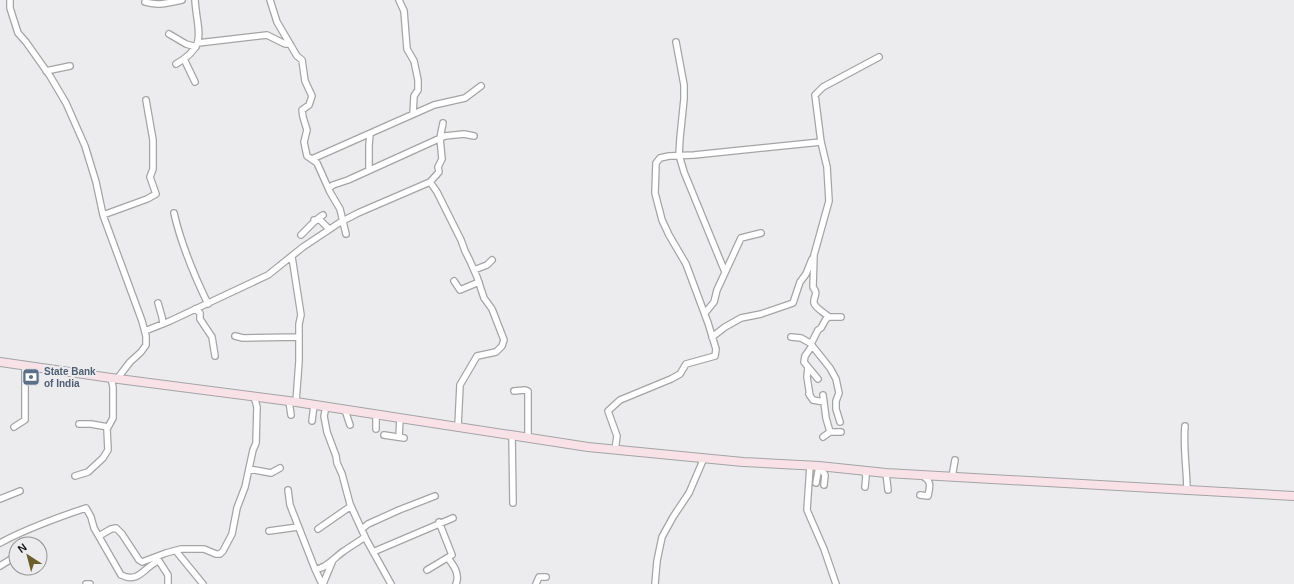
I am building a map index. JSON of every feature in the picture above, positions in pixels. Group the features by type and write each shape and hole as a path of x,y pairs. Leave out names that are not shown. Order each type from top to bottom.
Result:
{"street":[{"path":"10,0 10,8 18,33 46,71 66,103 86,146 96,182 103,216 122,263 146,336 146,345 141,352 114,379 113,418 108,427 109,445 103,458 88,472 76,476"},
{"path":"145,2 154,5 182,0"},
{"path":"176,64 188,57 197,45 198,28 195,0"},
{"path":"270,0 277,22 297,56 302,60 305,80 312,96 309,105 302,110 307,130 304,142 306,156 316,163 340,209 346,234"},
{"path":"399,0 404,11 408,49 414,61 418,80 418,90 414,96 413,114"},
{"path":"168,34 186,44 197,45 266,35 271,36 285,44 290,44"},
{"path":"676,42 684,85 679,156 725,272"},
{"path":"712,337 725,327 741,318 761,314 792,303 800,282 806,274 814,255 829,201 827,167 821,142 814,95 824,87 879,57"},
{"path":"184,59 195,82"},
{"path":"46,71 70,66"},
{"path":"312,159 434,105 465,98 480,86"},
{"path":"103,216 156,194 150,177 153,169 153,140 146,100"},
{"path":"145,330 195,310 268,275 303,247 342,221 430,182 439,172 438,167 442,159 440,138 443,123"},
{"path":"369,170 370,134"},
{"path":"329,188 332,185 348,180 445,136 453,134 474,136"},
{"path":"615,450 617,436 608,411 620,400 672,379 680,374 686,364 716,356 716,349 705,313 686,264 669,236 662,220 655,193 656,163 660,158 821,142"},
{"path":"430,182 437,192 474,270 484,298 492,310 504,340 496,352 477,356 462,381 458,400 458,426"},
{"path":"174,213 180,235 208,304"},
{"path":"301,235 315,223 314,220 323,215"},
{"path":"314,220 320,220 329,229"},
{"path":"705,313 714,302 717,290 741,238 761,233"},
{"path":"814,255 813,287 816,291 814,302 815,305 829,317 841,317"},
{"path":"291,415 299,361 301,315 292,257"},
{"path":"474,270 487,265 492,260"},
{"path":"454,281 460,290 479,282"},
{"path":"158,303 163,324"},
{"path":"195,310 200,313 200,319 212,337 215,356"},
{"path":"818,379 804,362 805,356 812,345 818,330 829,317"},
{"path":"235,336 243,338 299,337"},
{"path":"791,337 801,338 812,345 830,368 836,379 839,393 836,398 836,405 840,422"},
{"path":"0,362 114,379 254,396 615,450 886,473 1294,496"},
{"path":"14,427 25,420 24,366"},
{"path":"808,367 807,377 809,394 813,400 823,399 830,432"},
{"path":"514,391 528,391 528,437"},
{"path":"99,536 111,529 116,528 122,534 138,560 142,562 176,551 192,549 204,549 220,554 232,534 237,508 245,487 253,450 256,443 257,406 254,396"},
{"path":"312,421 314,405"},
{"path":"326,407 325,421 327,432 336,456 337,464 342,474 351,506 365,537 391,584"},
{"path":"345,410 350,425"},
{"path":"376,415 376,429"},
{"path":"384,435 402,438 400,418"},
{"path":"79,424 91,424 108,427"},
{"path":"1185,426 1184,463 1187,473 1187,491"},
{"path":"823,437 830,432 841,432"},
{"path":"512,435 513,503"},
{"path":"655,584 657,561 662,537 689,492 704,458"},
{"path":"952,477 955,460"},
{"path":"816,467 816,483"},
{"path":"816,467 822,470 825,475 824,485"},
{"path":"816,467 807,510 824,549 836,584"},
{"path":"249,469 271,473 280,468"},
{"path":"864,471 866,476 865,487"},
{"path":"886,473 888,490"},
{"path":"920,475 929,481 930,486 928,496 920,495"},
{"path":"288,490 290,505 322,584"},
{"path":"0,499 20,491"},
{"path":"362,529 368,524 398,510 428,500 435,496"},
{"path":"318,529 351,506"},
{"path":"0,543 46,521 86,508 91,517 94,528 121,575 126,580 138,579 146,574 155,562 159,561 168,575 168,584"},
{"path":"374,552 439,522 453,518"},
{"path":"427,570 452,556 452,552 445,534 440,528 439,522"},
{"path":"269,530 298,527"},
{"path":"315,569 318,570 365,537"},
{"path":"176,551 203,584"},
{"path":"448,558 458,576 456,584"},
{"path":"322,584 334,559"},
{"path":"536,584 539,577 546,576"},
{"path":"126,584 133,580"}],"place":[{"name":"State Bank of India","path":"31,377"}]}
